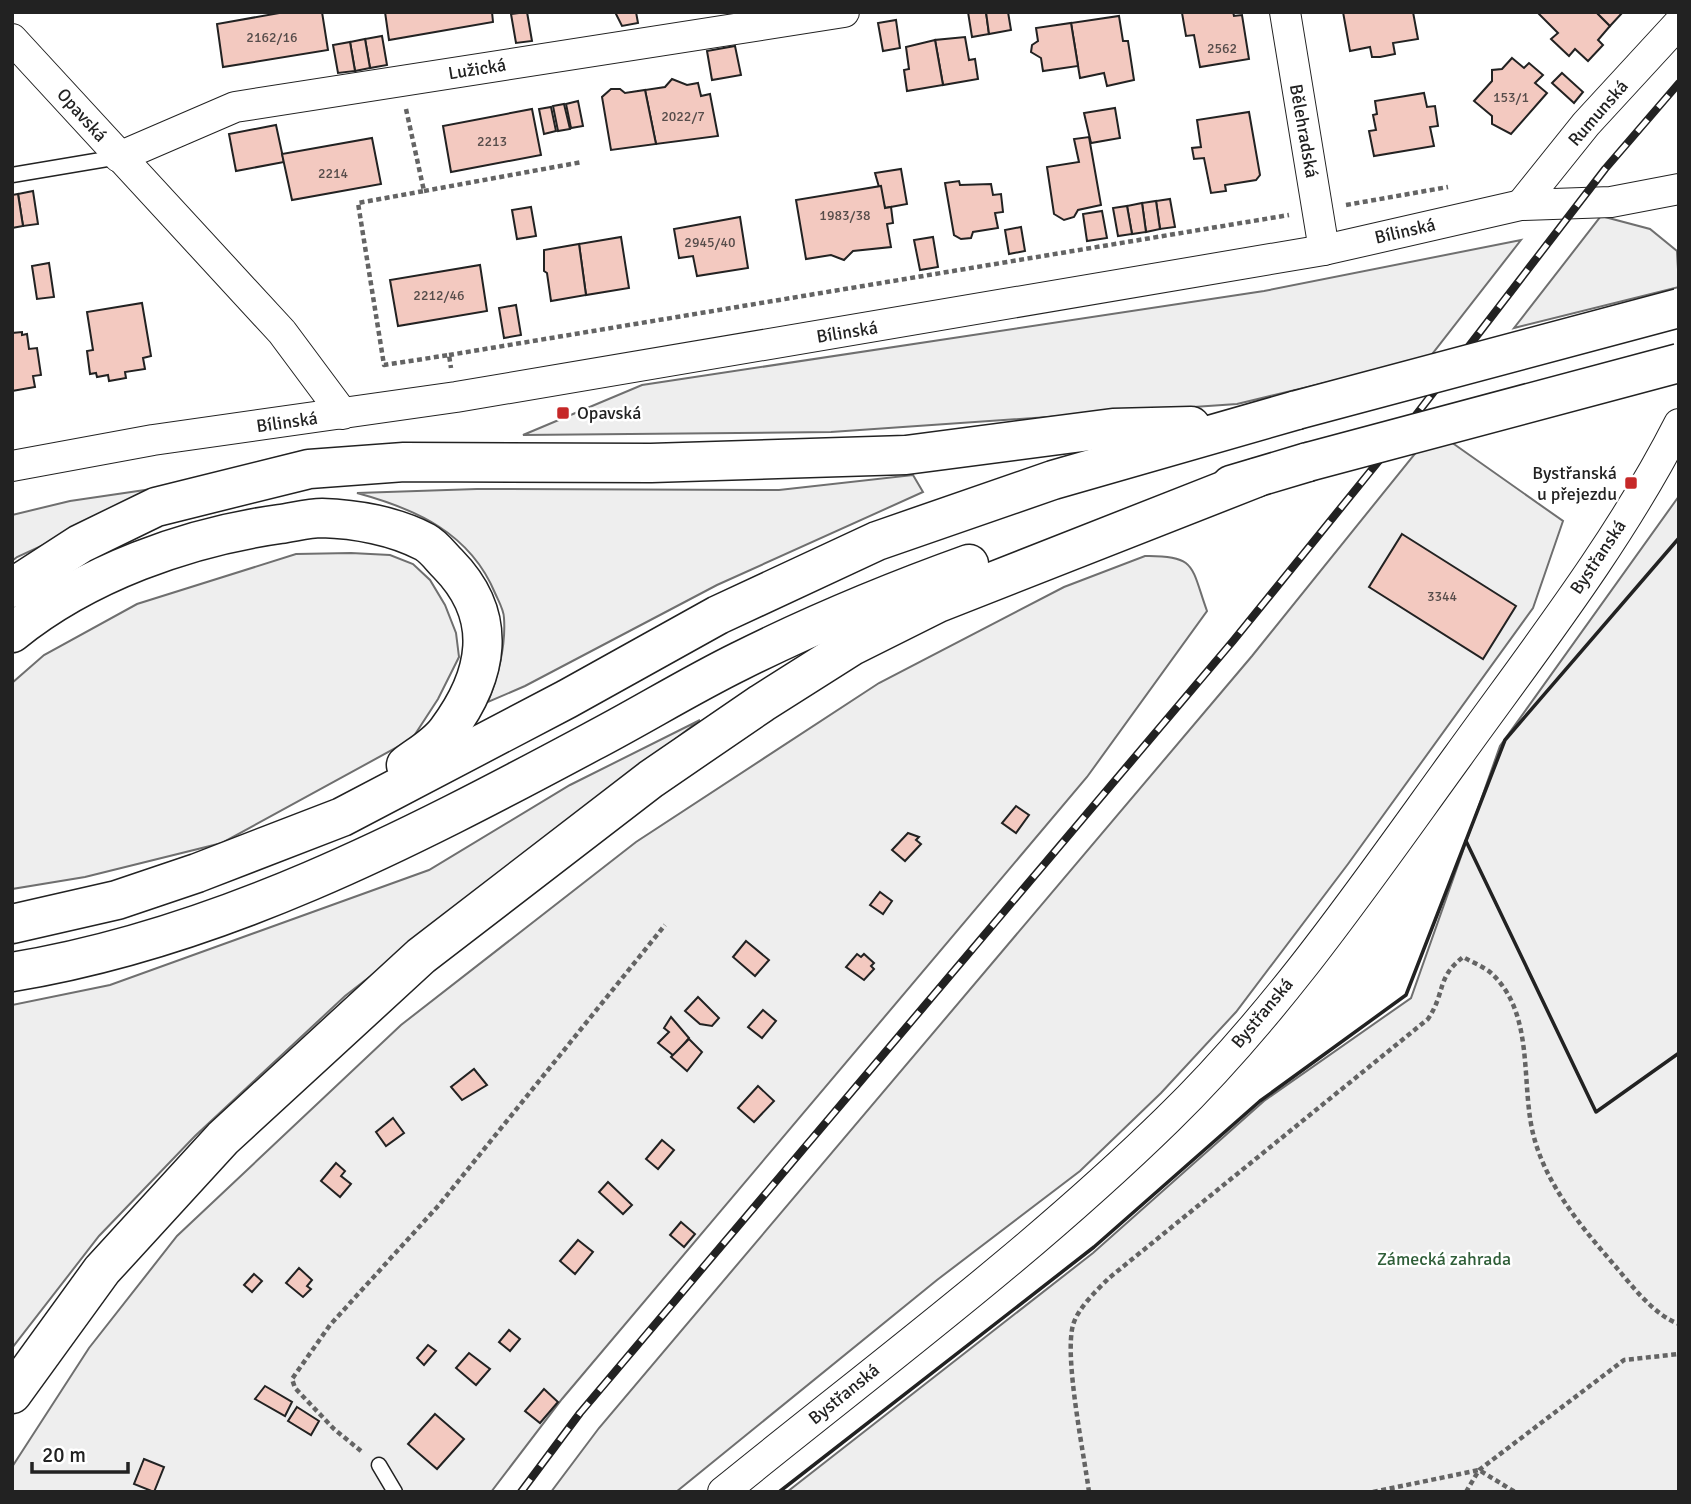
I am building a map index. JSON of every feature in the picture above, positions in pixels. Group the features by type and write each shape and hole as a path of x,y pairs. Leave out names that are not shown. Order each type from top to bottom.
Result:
{"highway":[{"path":"12,924 117,900 197,873 342,817 567,699 718,615 877,541 1053,480 1297,410 1679,308"},
{"path":"12,972 132,946 227,915 364,859 739,661 897,590 1070,529 1679,363"},
{"path":"12,588 80,544 156,507 309,469 404,462 651,463 906,455 1113,428 1249,424"},
{"path":"12,1394 102,1270 233,1129 421,956 651,779 852,646 914,615 1256,478"},
{"path":"12,633 27,621 96,582 174,546 253,527 321,518 376,524 427,543 456,572 478,604 484,642 480,666 472,691 446,733 342,817"}],"street":[{"name":"Lužická","path":"118,157 235,107 844,12"},
{"name":"Bělehradská","path":"1284,12 1324,250"},
{"name":"Rumunská","path":"1521,205 1586,124 1679,23"},
{"name":"Opavská","path":"12,39 282,332 343,414"},
{"name":"Bílinská","path":"12,466 153,440 456,397 1324,250 1521,205 1611,202 1679,189"},
{"name":"Bystřanská","path":"723,1492 1067,1213 1171,1116 1244,1036 1407,827 1563,608 1643,488 1679,424"}],"lane":[{"path":"12,175 118,157"},
{"path":"379,1465 395,1492"}],"path":[{"path":"400,81 424,191"},
{"path":"582,162 358,203 384,365 1453,186"},
{"path":"449,355 456,397"},
{"path":"379,1465 334,1429 295,1388 292,1378 330,1325 439,1205 665,925"},
{"path":"1089,1492 1071,1356 1073,1325 1088,1300 1109,1278 1428,1018 1438,1003 1446,970 1463,957 1491,973 1515,1008 1535,1141 1552,1182 1594,1242 1633,1287 1669,1321 1679,1324"},
{"path":"1466,1492 1479,1470 1624,1360 1679,1354"},
{"path":"1373,1492 1479,1470 1515,1492"}],"green space":[{"path":"1601,216 1650,229 1677,251 1679,287 1514,328"},
{"path":"1521,240 1429,358 1237,404 831,432 523,435 642,385 1264,291"},
{"path":"1434,430 1563,521 1533,608 1348,864 1236,1012 1161,1093 1080,1171 937,1280 676,1492 551,1492 599,1428 1252,656"},
{"path":"913,475 923,492 717,585 525,686 488,702 500,661 504,618 501,605 484,572 471,554 439,526 400,507 357,493 477,489 779,490"},
{"path":"172,486 12,561 12,515 70,501"},
{"name":"Zámecká zahrada","path":"1679,496 1679,1492 787,1492 1093,1253 1264,1101 1411,998 1500,746"},
{"path":"296,554 390,555 413,564 430,580 445,605 456,633 459,657 438,699 412,739 222,843 85,877 12,889 12,683 44,655 137,604"},
{"path":"1145,556 1174,558 1190,567 1207,611 1087,777 562,1399 491,1492 12,1492 12,1467 89,1348 177,1236 401,1025 636,842 879,683 1064,587"},
{"path":"700,720 345,996 195,1136 99,1236 12,1348 12,1005 110,985 429,870 570,785"}],"building":[{"path":"285,12 322,12 328,50 223,67 217,24"},
{"path":"385,12 492,12 493,22 389,40"},
{"path":"527,12 532,41 516,43 511,14"},
{"path":"615,12 636,12 638,23 622,26"},
{"path":"968,12 986,12 989,34 972,37"},
{"path":"986,12 1008,12 1011,30 989,34"},
{"path":"1233,12 1234,16 1242,15 1249,59 1200,67 1194,35 1186,36 1182,13"},
{"path":"1343,12 1413,12 1418,39 1393,43 1395,54 1380,57 1372,57 1370,47 1350,51"},
{"path":"1537,12 1596,12 1610,26 1598,40 1603,45 1588,61 1575,49 1569,56 1551,39 1558,33"},
{"path":"1596,12 1623,12 1610,26"},
{"path":"1119,16 1123,41 1128,41 1134,80 1107,86 1104,73 1080,78 1071,23"},
{"path":"896,20 900,48 883,51 878,23"},
{"path":"1071,23 1078,66 1043,71 1041,58 1031,52 1032,45 1038,41 1036,28"},
{"path":"382,36 387,65 370,68 365,39"},
{"path":"965,37 969,60 975,59 978,79 943,85 935,40"},
{"path":"365,39 370,68 355,71 350,42"},
{"path":"935,40 943,85 907,91 904,70 909,69 906,47"},
{"path":"350,42 355,71 338,73 333,45"},
{"path":"735,46 741,75 712,80 707,51"},
{"path":"1512,58 1524,68 1529,63 1543,75 1535,83 1547,93 1511,134 1492,124 1492,116 1474,101 1492,81 1492,70 1502,69"},
{"path":"1562,73 1583,92 1574,103 1552,83"},
{"path":"672,79 687,85 698,83 701,96 710,94 718,136 656,144 645,90 665,87"},
{"path":"611,89 620,89 625,93 645,90 656,144 611,150 602,97"},
{"path":"1424,93 1427,107 1435,106 1438,126 1430,127 1434,146 1374,156 1369,131 1376,130 1373,115 1377,114 1375,101"},
{"path":"578,101 583,126 571,128 566,104"},
{"path":"564,104 570,129 558,131 553,106"},
{"path":"551,107 556,131 544,134 539,109"},
{"path":"1115,108 1120,138 1091,143 1084,113"},
{"path":"532,109 541,155 451,172 443,126"},
{"path":"1249,112 1260,175 1256,180 1225,185 1226,191 1211,193 1204,158 1194,159 1192,148 1201,147 1197,120"},
{"path":"276,125 284,162 236,171 229,134"},
{"path":"1089,137 1101,205 1078,210 1074,217 1064,220 1054,214 1047,167 1079,162 1074,139"},
{"path":"372,138 381,184 292,200 282,154"},
{"path":"901,169 907,204 885,208 875,173"},
{"path":"959,181 960,185 991,184 993,195 1001,194 1003,212 995,213 998,228 973,232 971,238 961,239 954,235 945,183"},
{"path":"881,186 885,208 891,207 893,223 887,224 891,247 853,251 844,260 831,255 806,259 796,200"},
{"path":"33,191 38,224 23,226 18,194"},
{"path":"18,194 23,226 12,228 12,195"},
{"path":"1170,199 1175,227 1160,229 1156,201"},
{"path":"1156,201 1160,229 1146,232 1142,203"},
{"path":"1142,203 1146,232 1132,234 1127,206"},
{"path":"1127,206 1132,234 1118,236 1113,208"},
{"path":"531,207 536,236 517,239 512,210"},
{"path":"1102,211 1107,238 1087,241 1083,214"},
{"path":"740,217 748,268 697,276 693,256 679,258 674,229"},
{"path":"1021,227 1025,251 1009,254 1005,230"},
{"path":"621,237 629,288 586,295 579,244"},
{"path":"933,237 938,267 920,270 914,240"},
{"path":"579,244 586,295 551,301 547,273 544,271 544,250"},
{"path":"49,263 54,297 37,299 32,266"},
{"path":"480,265 487,311 398,326 390,280"},
{"path":"142,303 151,356 143,358 145,369 125,372 126,378 109,381 108,375 97,377 96,373 90,374 87,351 93,350 87,312"},
{"path":"516,305 521,335 504,338 499,308"},
{"path":"22,332 22,335 27,334 29,349 37,348 41,375 33,376 35,387 12,391 12,333"},
{"path":"1402,534 1516,606 1483,659 1369,587"},
{"path":"1016,806 1029,815 1016,833 1002,823"},
{"path":"908,833 919,837 916,840 921,844 905,861 892,850"},
{"path":"880,892 892,901 883,914 870,905"},
{"path":"746,941 769,960 755,976 733,957"},
{"path":"857,954 861,957 864,954 874,963 871,966 874,969 864,980 846,967"},
{"path":"698,997 719,1018 712,1026 700,1024 685,1011"},
{"path":"763,1010 776,1021 762,1038 748,1027"},
{"path":"671,1017 689,1038 674,1056 658,1043 669,1032 664,1028"},
{"path":"689,1039 702,1052 687,1071 671,1057"},
{"path":"474,1069 487,1085 462,1100 451,1087"},
{"path":"758,1086 774,1101 754,1122 738,1108"},
{"path":"393,1118 404,1133 386,1146 376,1132"},
{"path":"662,1140 674,1150 658,1169 646,1159"},
{"path":"336,1163 345,1171 341,1176 351,1184 340,1197 321,1181"},
{"path":"608,1182 632,1205 623,1214 599,1192"},
{"path":"681,1222 695,1234 684,1247 670,1235"},
{"path":"578,1240 593,1252 575,1274 560,1261"},
{"path":"299,1268 312,1280 307,1286 311,1289 303,1297 286,1283"},
{"path":"254,1274 262,1281 252,1292 244,1285"},
{"path":"509,1330 520,1339 510,1351 499,1342"},
{"path":"428,1345 436,1351 424,1365 417,1358"},
{"path":"469,1353 490,1369 476,1385 456,1368"},
{"path":"265,1386 292,1402 285,1416 255,1399"},
{"path":"544,1389 558,1402 540,1423 525,1411"},
{"path":"297,1407 319,1421 311,1435 288,1421"},
{"path":"435,1414 464,1439 437,1469 408,1444"},
{"path":"144,1459 164,1467 154,1492 134,1484"}],"railway":[{"path":"521,1492 580,1413 1233,641 1416,415 1605,169 1679,83"}],"wall":[{"path":"779,1492 1094,1247 1260,1101 1406,995 1505,740 1679,538"},
{"path":"1466,841 1596,1112 1679,1053"}],"place":[{"name":"Opavská","path":"563,413"},
{"name":"Bystřanská u přejezdu","path":"1631,483"}]}
